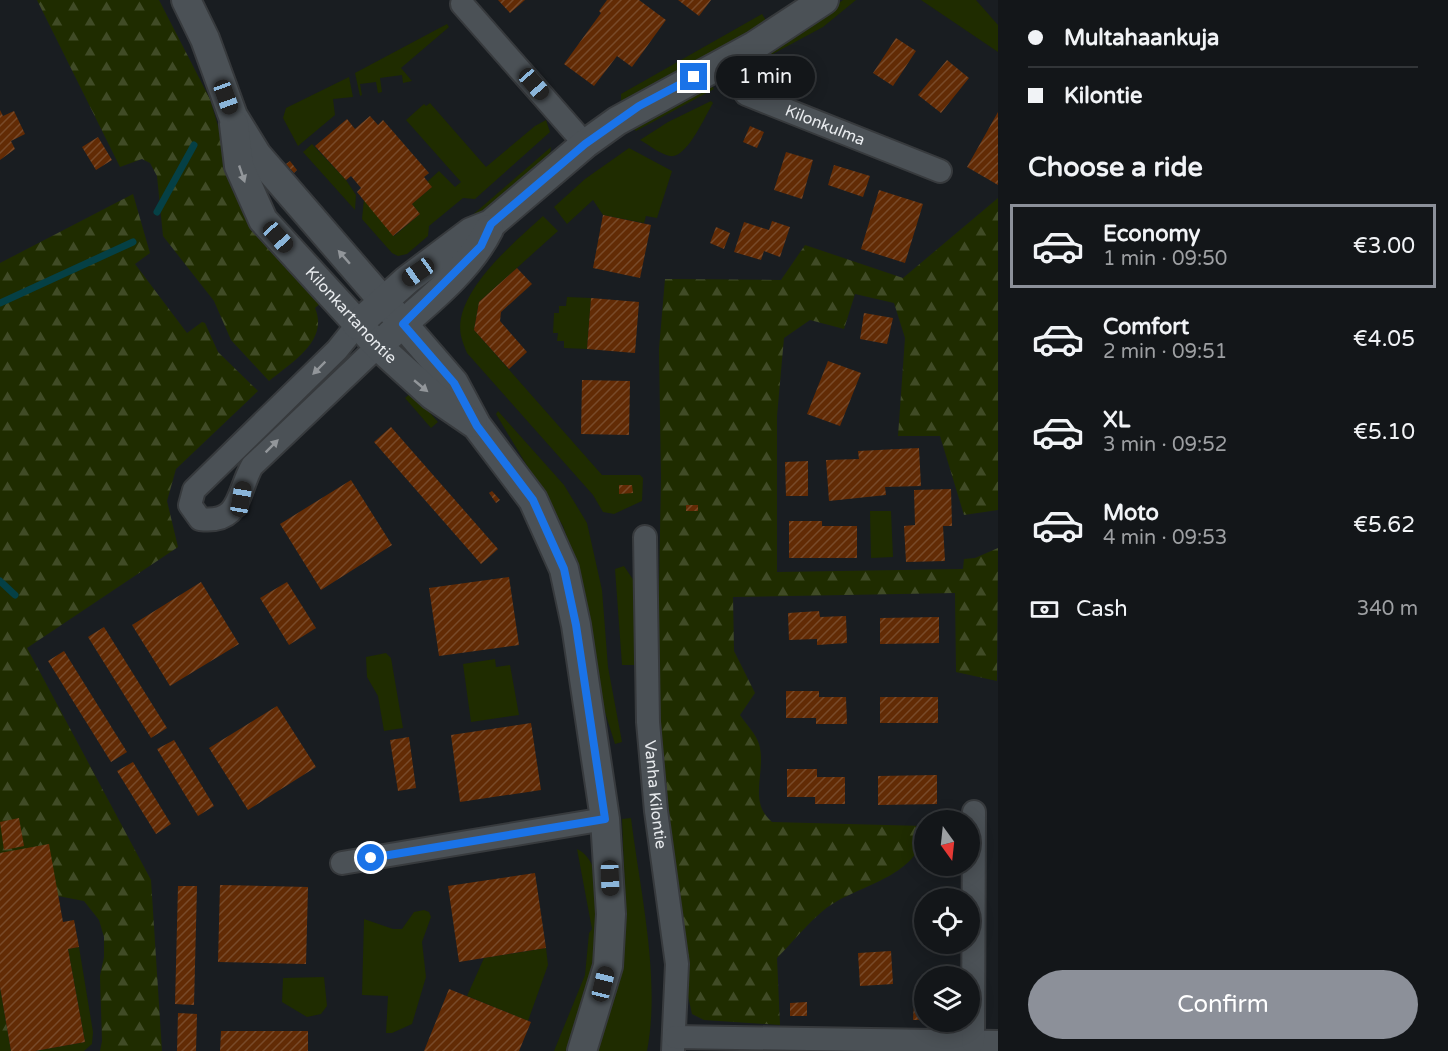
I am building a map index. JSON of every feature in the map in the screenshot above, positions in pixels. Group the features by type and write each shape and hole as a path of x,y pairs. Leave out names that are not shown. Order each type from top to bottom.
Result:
{"street":[{"name":"Kilonkartanontie","path":"186,0 205,39 233,116 257,155 454,383 477,426 533,500 564,569 576,625 605,819 611,914 608,966 582,1051"},
{"path":"491,224 481,246 403,324 378,346 290,412 235,450 194,490 190,505 200,519 211,521 234,510 241,499 244,480 252,466 290,412 357,325 406,280 471,232 491,224 585,144 639,106 792,23 824,0"},
{"path":"462,4 585,144"},
{"name":"Kilonkulma","path":"727,60 746,94 940,171"},
{"name":"Kilonkartanontie","path":"233,116 239,166 250,196 263,220 378,346 432,395 477,426"},
{"path":"235,450 252,466"},
{"name":"Vanha Kilontie","path":"645,537 648,722 656,811 677,964 674,1044"},
{"path":"342,863 605,819"},
{"path":"973,1042 974,876"},
{"path":"674,1044 998,1042"}],"green space":[{"path":"37,0 159,0 210,99 239,197 322,302 315,308 318,320 313,341 306,350 269,381 231,340 214,301 163,236 157,176 150,163 142,159 120,167"},
{"path":"843,0 856,0 823,27 769,56 766,55"},
{"path":"921,0 976,0 998,25 998,52"},
{"path":"762,14 769,25 623,102 621,101 621,94"},
{"path":"447,24 449,27 401,68 412,81 403,83 402,75 380,78 382,92 378,93 376,82 360,84 362,95 360,96 355,73"},
{"path":"349,77 353,97 333,99 335,115 298,146 283,118 286,108"},
{"path":"710,83 714,89 636,131 630,127"},
{"path":"711,101 713,103 695,136 683,151 676,155 670,156 662,153 640,140 668,122"},
{"path":"430,103 486,167 535,126 546,120 550,132 475,199 463,198 429,226 428,236 407,254 398,256 392,253 362,219 364,199 394,236 420,214 412,204 432,187 427,182 439,171 455,187 461,182 406,120 424,104 426,106"},
{"path":"312,144 346,180 356,195 355,210 303,152"},
{"path":"551,147 550,156 499,205 469,218"},
{"path":"629,148 672,171 657,218 646,216 644,223 603,215 593,200 567,224 554,207 585,179"},
{"path":"133,194 150,253 135,264 187,333 202,322 205,323 218,352 258,391 176,469 167,501 178,547 27,648 151,880 162,1051 100,1051 102,1041 100,976 104,957 104,937 99,920 84,901 58,896 0,853 0,263"},
{"path":"998,198 998,510 964,515 940,436 898,436 905,338 894,303 855,294 844,329 810,320 784,338 777,416 777,572 963,569 964,559 975,558 998,548 997,681 956,672 955,593 733,597 734,651 755,693 740,715 759,744 761,765 759,795 765,814 772,822 914,826 914,856 891,875 827,908 777,958 780,1025 704,1020 692,1014 688,996 657,695 661,479 659,349 665,279 781,280 805,245 903,278"},
{"path":"543,216 558,231 479,302 474,330 602,475 640,475 643,478 642,501 614,514 603,512 593,495 467,353 461,338 461,320 466,303 476,286 488,269"},
{"path":"567,297 591,298 587,349 564,348 564,341 557,341 558,333 553,333 554,313 559,313 559,306 566,306"},
{"path":"412,392 438,422 431,428 405,398"},
{"path":"498,411 564,485 587,523 602,590 608,667 622,742 615,744 597,687 575,561 563,526 496,414"},
{"path":"870,511 891,511 893,557 871,558"},
{"path":"624,566 638,587 638,665 622,665 615,569"},
{"path":"386,653 391,658 403,728 384,731 378,696 367,677 366,657"},
{"path":"495,659 496,667 510,665 519,715 471,722 463,664"},
{"path":"631,818 648,935 652,994 647,1051 594,1051 623,955 626,916 622,819"},
{"path":"577,849 591,863 598,885 599,913 596,944 570,1051 554,1051 585,975 589,933 592,929"},
{"path":"424,910 429,912 431,917 422,942 426,977 412,1024 392,1033 386,1033 388,996 362,995 364,919 393,929 402,929 414,912"},
{"path":"79,947 93,1032 92,1044 84,1051 35,1051 85,1042 68,949"},
{"path":"546,948 548,965 528,1021 467,996 484,958"},
{"path":"324,977 327,1006 321,1014 307,1017 282,1002 283,978"},
{"path":"0,987 11,1051 0,1051"}],"building":[{"path":"498,0 525,0 510,13"},
{"path":"607,0 639,0 666,20 632,67 617,56 594,86 564,64 601,13 599,11"},
{"path":"678,0 711,0 699,16"},
{"path":"896,38 916,51 893,86 873,73"},
{"path":"947,60 969,78 941,113 918,95"},
{"path":"0,110 3,116 14,111 25,134 11,141 15,149 0,160"},
{"path":"998,112 998,185 967,167"},
{"path":"370,116 378,125 383,120 429,173 424,177 432,187 412,204 420,214 393,236 357,192 361,188 351,176 346,180 315,146 347,119 355,129"},
{"path":"750,126 764,132 757,148 743,142"},
{"path":"98,137 112,160 96,170 82,147"},
{"path":"786,152 813,160 802,199 774,190"},
{"path":"290,161 297,170 294,173 286,164"},
{"path":"834,165 870,176 863,197 828,185"},
{"path":"879,190 923,204 905,263 861,249"},
{"path":"603,215 651,225 640,278 593,268"},
{"path":"772,221 790,227 780,257 764,251 761,260 734,252 744,222 769,230"},
{"path":"716,227 730,233 724,249 710,243"},
{"path":"517,268 532,284 501,312 500,321 527,352 509,369 474,330 479,302"},
{"path":"591,298 639,302 635,353 587,349"},
{"path":"864,313 893,318 887,344 860,339"},
{"path":"828,361 861,373 840,426 807,414"},
{"path":"582,380 630,381 629,435 581,434"},
{"path":"391,427 498,549 481,564 374,442"},
{"path":"919,448 921,486 885,487 886,495 829,501 826,460 859,459 858,451"},
{"path":"808,461 808,496 786,496 785,462"},
{"path":"351,480 392,545 321,590 280,524"},
{"path":"619,485 632,485 633,493 619,494"},
{"path":"951,489 952,526 943,526 945,561 906,562 904,526 915,525 914,490"},
{"path":"492,491 500,500 496,503 489,493"},
{"path":"686,505 698,505 698,511 686,511"},
{"path":"789,521 822,521 822,526 857,526 857,558 789,558"},
{"path":"509,577 519,645 439,656 429,588"},
{"path":"201,582 239,644 170,686 132,625"},
{"path":"287,582 316,628 289,645 260,598"},
{"path":"819,611 820,617 846,616 847,643 817,645 817,639 789,640 788,613"},
{"path":"939,617 939,643 880,644 880,618"},
{"path":"104,627 167,728 151,738 88,637"},
{"path":"64,651 127,752 111,762 48,661"},
{"path":"786,691 819,691 819,697 846,697 847,724 816,724 816,718 786,718"},
{"path":"880,697 938,697 938,723 880,723"},
{"path":"277,706 316,767 248,810 209,748"},
{"path":"531,723 541,790 460,802 451,735"},
{"path":"409,737 416,788 398,791 390,740"},
{"path":"174,740 214,806 198,816 157,749"},
{"path":"133,762 171,824 156,834 117,771"},
{"path":"787,769 817,769 817,777 845,777 845,804 815,804 815,797 787,797"},
{"path":"937,775 937,804 878,805 878,776"},
{"path":"19,818 24,846 4,850 0,822"},
{"path":"49,844 63,922 74,920 79,947 68,949 85,1042 35,1051 11,1051 0,987 0,853"},
{"path":"535,873 546,948 459,962 448,886"},
{"path":"220,885 308,887 306,964 218,962"},
{"path":"178,886 197,886 194,1005 175,1004"},
{"path":"891,951 893,984 860,986 858,953"},
{"path":"449,989 531,1022 519,1051 424,1051"},
{"path":"807,1002 807,1016 790,1016 790,1003"},
{"path":"178,1013 197,1014 196,1051 177,1051"},
{"path":"221,1031 308,1031 308,1051 220,1051"}],"waterway":[{"path":"157,212 194,145"},
{"path":"0,303 133,242"},
{"path":"0,581 15,595"}],"route":[{"path":"371,858 605,819 576,625 564,569 533,500 477,426 454,383 403,324 481,246 491,224 520,202 585,144 639,106 694,77"}]}
